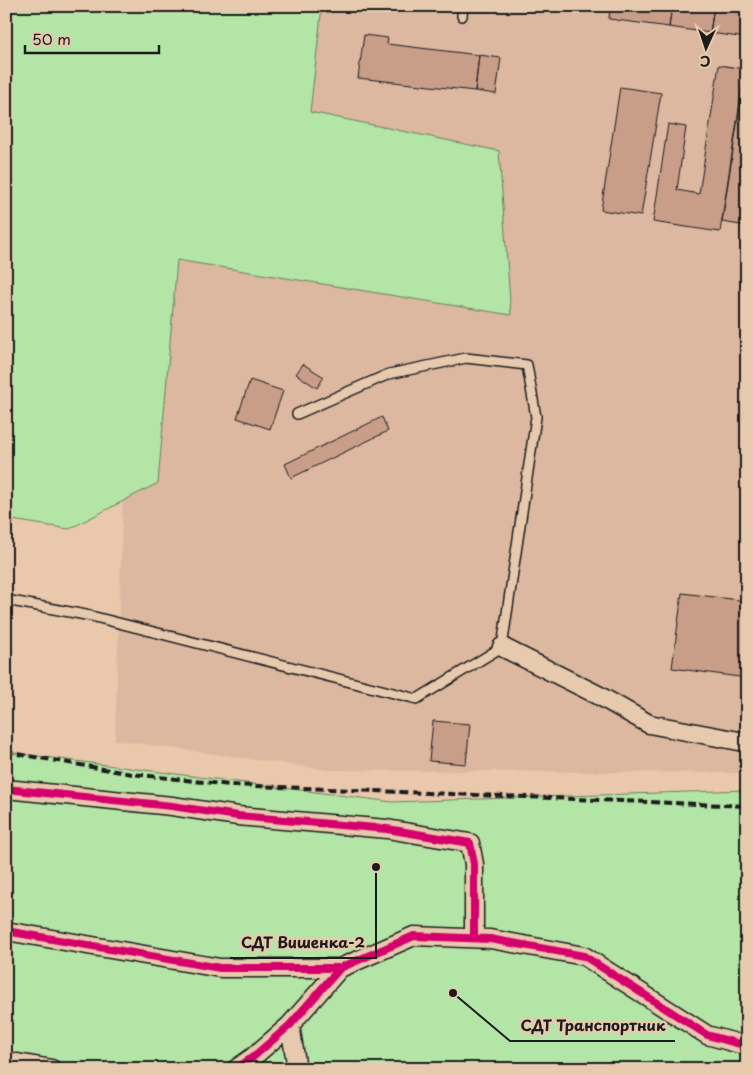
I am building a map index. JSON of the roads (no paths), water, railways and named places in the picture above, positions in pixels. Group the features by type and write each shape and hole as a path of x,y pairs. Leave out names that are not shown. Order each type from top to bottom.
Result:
{"street":[{"path":"502,647 649,724 739,741 747,740"},
{"path":"6,789 172,806 238,816 387,829 470,843 474,864 474,938"},
{"path":"6,931 220,968 340,968 414,936 490,939 584,956 707,1035 747,1046"},
{"path":"236,1069 290,1025 340,968"},
{"path":"290,1025 297,1069"},
{"path":"6,1060 52,1069"}],"lane":[{"path":"6,600 91,616 417,699 502,647 536,417 527,365 466,358 389,374 297,414"}],"railway":[{"path":"6,752 132,774 230,785 747,806"}],"place":[{"name":"СДТ Вишенка-2","path":"376,867"},
{"name":"СДТ Транспортник","path":"453,993"}]}
